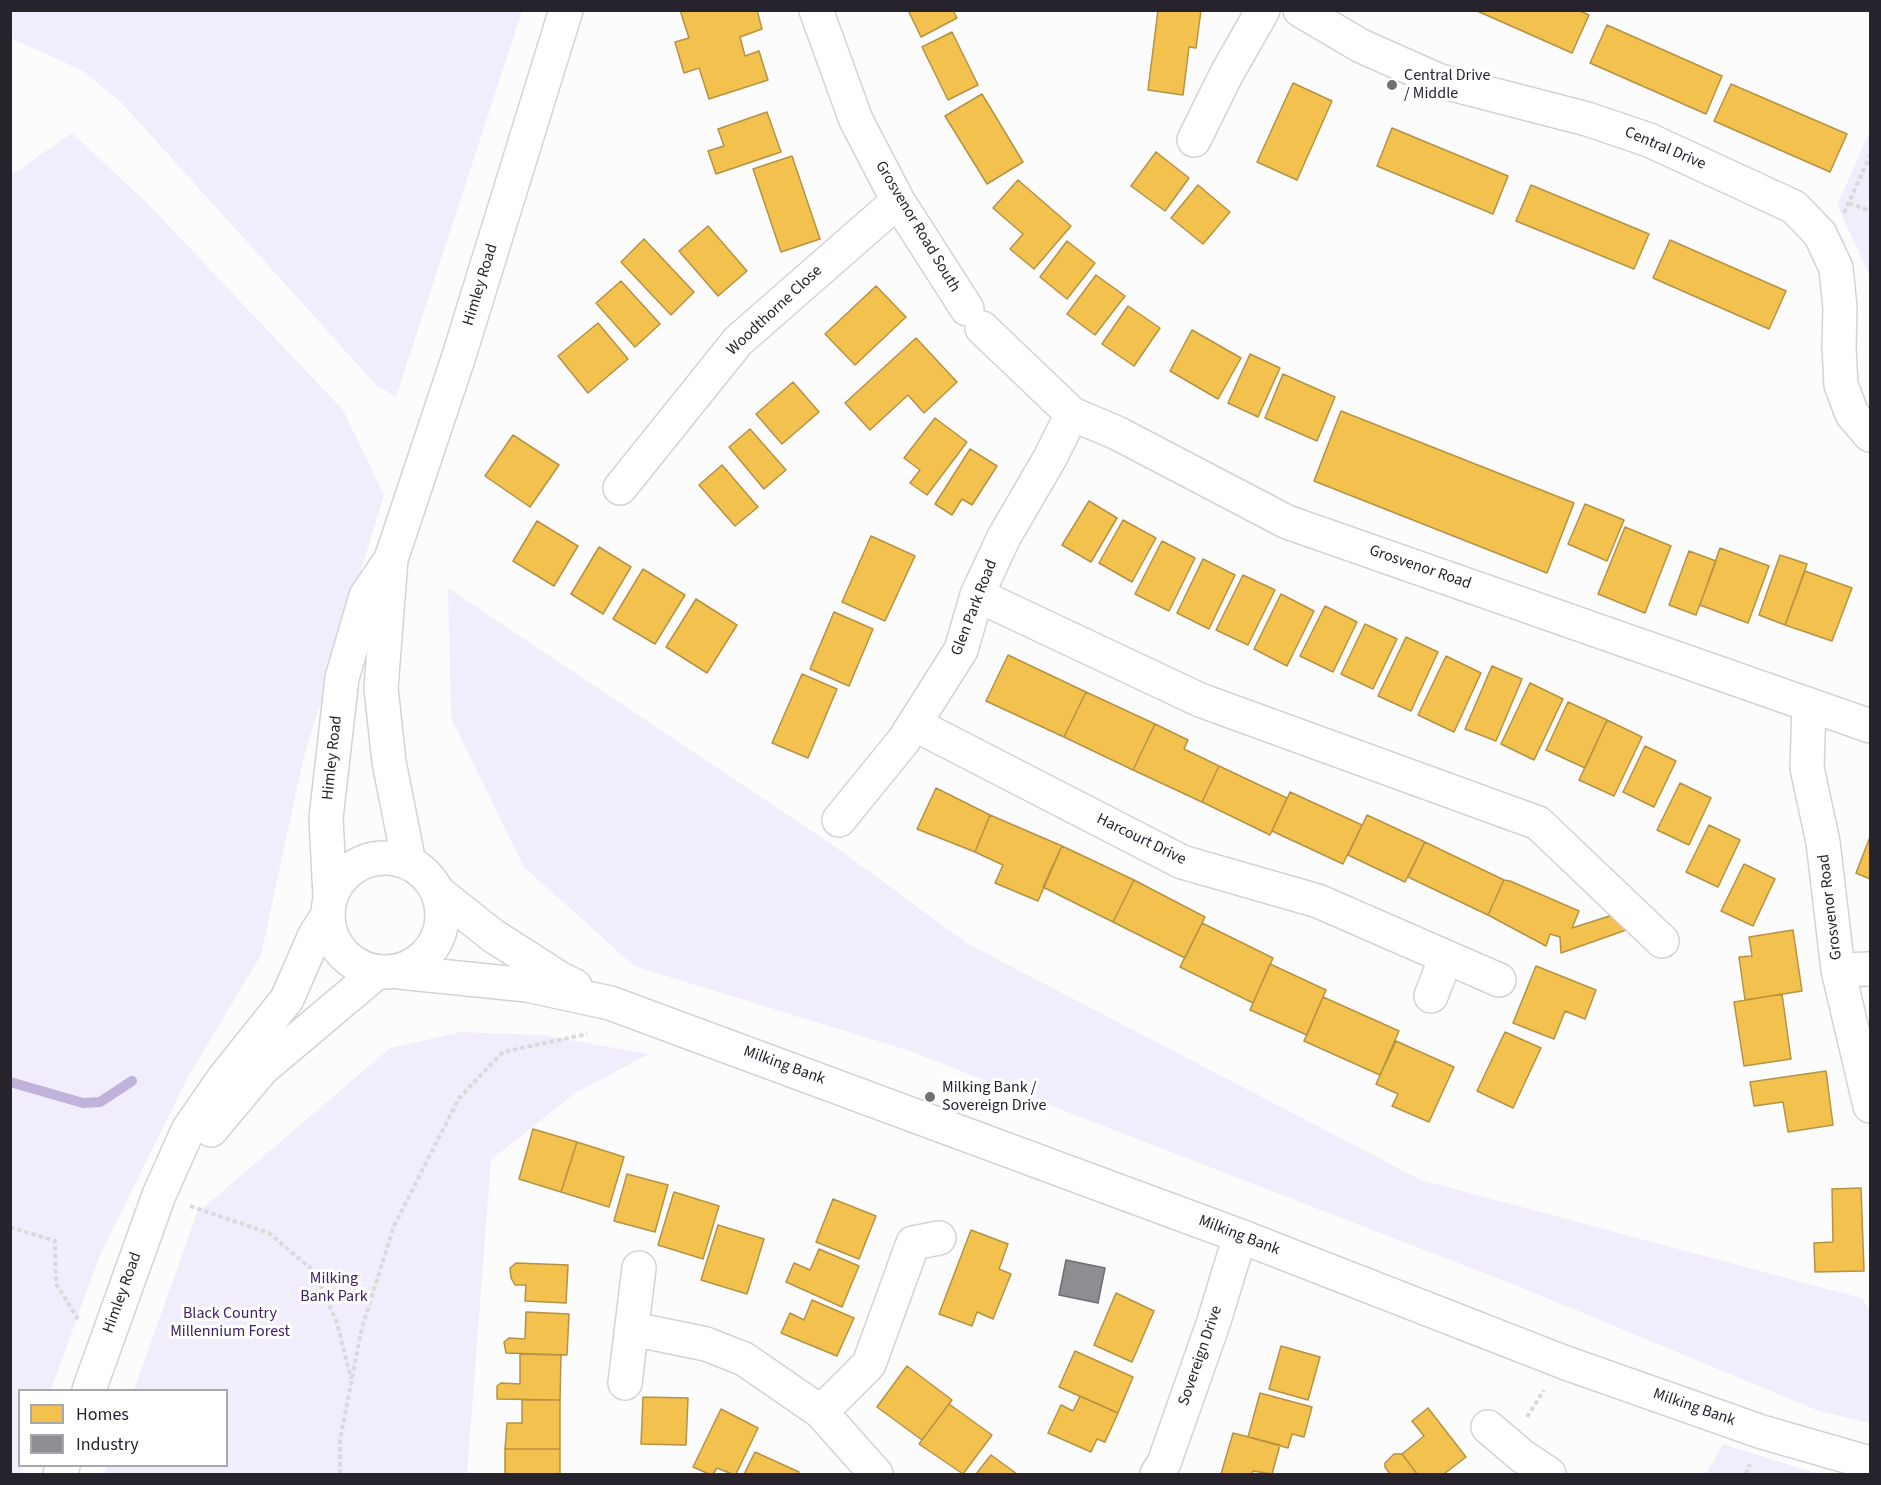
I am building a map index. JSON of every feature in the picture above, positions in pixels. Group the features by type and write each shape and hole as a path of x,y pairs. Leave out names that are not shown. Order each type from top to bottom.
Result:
{"street":[{"name":"Himley Road","path":"409,863 389,762 381,688 391,558 458,359 566,10"},
{"name":"Grosvenor Road South","path":"816,10 856,120 898,201 974,319 1061,403"},
{"path":"1194,140 1226,75 1263,10"},
{"name":"Central Drive","path":"1300,10 1361,46 1440,81 1587,119 1670,150 1794,207 1820,234 1836,268 1840,308 1841,385 1852,414 1870,435"},
{"name":"Woodthorne Close","path":"620,488 738,341 898,201"},
{"name":"Glen Park Road","path":"839,820 904,740 961,650 977,595 1004,537 1050,458 1061,403"},
{"name":"Grosvenor Road","path":"1061,403 1287,522 1870,726"},
{"name":"Himley Road","path":"89,1389 159,1195 188,1130 224,1077 287,999 329,906 326,818 342,678 366,596 391,558"},
{"path":"977,595 1200,700 1538,823 1662,941"},
{"name":"Grosvenor Road","path":"1809,706 1807,768 1823,842 1838,970 1870,1106"},
{"name":"Harcourt Drive","path":"914,724 1182,862 1318,901 1499,980"},
{"path":"392,858 409,863 425,873 438,892 443,912 439,938 431,952 417,964 388,972 354,964 339,950 330,930 329,906 339,880 356,866 368,860 392,858"},
{"name":"Milking Bank","path":"438,892 492,935 559,978 610,1003 1240,1236 1561,1361 1762,1432 1870,1463"},
{"path":"1431,996 1446,957"},
{"path":"1838,970 1870,969"},
{"name":"Himley Road","path":"159,1195 262,1069 388,972"},
{"name":"Milking Bank","path":"388,972 527,985 610,1003"},
{"name":"Sovereign Drive","path":"1157,1474 1164,1463 1213,1324 1240,1236"},
{"path":"821,1412 869,1364 912,1244 939,1238"},
{"path":"625,1383 639,1268"},
{"path":"633,1329 706,1344 744,1359 821,1412 876,1474"},
{"path":"1507,1451 1549,1474"}],"path":[{"path":"1827,249 1870,156"},
{"path":"1849,203 1870,211"},
{"path":"340,1474 340,1440 362,1327 394,1226 459,1098 503,1053 591,1033"},
{"path":"159,1195 269,1233 315,1272 337,1323 351,1382"},
{"path":"10,1227 56,1241 56,1284 82,1327 105,1343"},
{"path":"1507,1451 1561,1361"}],"green space":[{"path":"11,10 522,11 396,397 376,385 120,101 81,70 11,38"},
{"path":"1870,131 1870,276 1837,205"},
{"path":"72,133 148,204 343,410 384,495 303,760 261,955 188,1077 99,1257 51,1389 18,1389 18,1467 24,1467 20,1474 10,1474 10,176"},
{"path":"448,588 837,848 968,944 1421,1180 1861,1298 1870,1309 1870,1423 1819,1411 1520,1287 907,1050 634,966 524,867 451,718"},
{"name":"Milking Bank Park","path":"461,1032 541,1035 649,1054 575,1093 491,1160 467,1474 104,1474 107,1467 228,1467 228,1389 134,1389 197,1213 390,1048"},
{"path":"1723,1444 1818,1474 1706,1474"}],"building: Homes":[{"path":"680,10 757,10 762,29 740,37 745,56 759,51 768,80 709,99 699,68 684,73 675,42 689,38"},
{"path":"908,10 953,10 957,18 921,37"},
{"path":"1158,10 1201,10 1196,48 1189,47 1183,95 1148,90"},
{"path":"1475,10 1578,10 1589,15 1572,53"},
{"path":"1607,25 1722,76 1706,114 1590,63"},
{"path":"952,32 978,85 948,100 922,47"},
{"path":"1293,83 1332,101 1297,180 1257,162"},
{"path":"1731,84 1847,134 1830,172 1714,121"},
{"path":"982,94 1023,162 987,184 945,116"},
{"path":"767,112 781,152 716,174 708,151 724,146 718,129"},
{"path":"1392,128 1508,176 1493,214 1377,166"},
{"path":"1156,152 1189,178 1165,211 1131,186"},
{"path":"792,156 820,239 781,252 753,169"},
{"path":"1018,180 1071,226 1034,269 1010,249 1023,234 993,208"},
{"path":"1198,185 1230,212 1203,244 1171,218"},
{"path":"1531,185 1649,234 1634,269 1516,221"},
{"path":"708,226 747,271 718,296 679,251"},
{"path":"644,239 694,292 671,315 621,262"},
{"path":"1670,240 1786,291 1769,329 1653,278"},
{"path":"1067,241 1095,263 1067,299 1040,277"},
{"path":"1096,275 1125,296 1095,335 1067,314"},
{"path":"621,281 660,324 635,347 596,303"},
{"path":"876,286 906,317 855,365 825,334"},
{"path":"1128,306 1160,328 1134,366 1102,344"},
{"path":"598,323 628,359 588,393 558,356"},
{"path":"1192,330 1241,358 1218,399 1170,371"},
{"path":"916,338 957,382 924,413 908,395 870,430 845,403"},
{"path":"1250,354 1280,368 1258,417 1228,403"},
{"path":"1283,374 1335,397 1317,441 1265,418"},
{"path":"793,382 819,412 782,444 756,414"},
{"path":"1341,411 1574,503 1547,573 1314,481"},
{"path":"935,418 967,442 927,495 910,483 920,470 904,458"},
{"path":"750,429 786,470 764,489 729,447"},
{"path":"513,435 559,465 530,507 485,476"},
{"path":"970,449 997,466 972,505 962,499 952,515 935,504"},
{"path":"722,465 758,507 735,526 699,485"},
{"path":"1089,501 1117,518 1091,562 1062,545"},
{"path":"1585,504 1624,520 1607,561 1568,544"},
{"path":"1123,520 1156,538 1132,582 1099,563"},
{"path":"537,521 578,546 554,586 513,561"},
{"path":"1625,527 1671,546 1645,613 1598,594"},
{"path":"871,536 915,556 885,621 842,602"},
{"path":"1162,541 1195,558 1169,611 1135,594"},
{"path":"599,547 631,567 603,614 571,594"},
{"path":"1720,548 1769,566 1748,623 1700,605"},
{"path":"1689,551 1716,561 1696,615 1669,605"},
{"path":"1780,555 1807,564 1785,625 1759,615"},
{"path":"1203,559 1235,575 1209,629 1177,613"},
{"path":"643,569 685,595 655,644 613,619"},
{"path":"1805,571 1852,588 1832,641 1785,625"},
{"path":"1243,575 1275,590 1248,645 1216,630"},
{"path":"1281,594 1314,611 1287,666 1254,649"},
{"path":"696,599 737,625 707,673 666,647"},
{"path":"1325,606 1357,622 1333,672 1300,656"},
{"path":"834,612 873,629 849,686 810,669"},
{"path":"1365,624 1397,639 1373,689 1341,674"},
{"path":"1406,637 1438,652 1411,711 1378,696"},
{"path":"1008,655 1086,692 1064,737 986,701"},
{"path":"1446,656 1481,673 1454,732 1418,715"},
{"path":"1492,666 1522,679 1496,741 1465,729"},
{"path":"802,674 837,689 808,758 772,743"},
{"path":"1530,683 1563,699 1534,760 1501,744"},
{"path":"1086,692 1155,724 1133,770 1064,737"},
{"path":"1568,702 1607,720 1585,768 1546,750"},
{"path":"1607,720 1642,737 1614,796 1579,780"},
{"path":"1155,724 1188,740 1184,749 1219,766 1202,802 1133,770"},
{"path":"1645,746 1676,761 1654,807 1623,792"},
{"path":"1219,766 1287,798 1270,835 1202,802"},
{"path":"1680,783 1711,798 1689,845 1657,830"},
{"path":"936,788 990,815 975,852 917,829"},
{"path":"1290,792 1362,825 1343,864 1272,831"},
{"path":"990,815 1062,846 1038,901 995,883 1003,865 975,852"},
{"path":"1367,815 1425,842 1405,882 1348,855"},
{"path":"1709,825 1740,840 1718,887 1686,872"},
{"path":"1870,837 1870,879 1856,873"},
{"path":"1425,842 1504,880 1488,915 1408,877"},
{"path":"1062,846 1134,880 1113,922 1043,887"},
{"path":"1744,864 1775,879 1753,926 1721,911"},
{"path":"1134,880 1205,917 1185,958 1113,922"},
{"path":"1504,880 1579,911 1572,928 1622,912 1629,929 1561,953 1560,937 1550,934 1546,946 1488,915"},
{"path":"1202,923 1273,958 1253,1003 1180,967"},
{"path":"1793,930 1802,991 1745,1000 1739,957 1752,956 1749,937"},
{"path":"1270,964 1326,990 1307,1035 1250,1010"},
{"path":"1536,966 1596,990 1585,1019 1565,1011 1554,1039 1513,1023"},
{"path":"1782,994 1791,1059 1744,1066 1734,1002"},
{"path":"1323,997 1399,1031 1380,1075 1304,1041"},
{"path":"1505,1032 1541,1048 1513,1108 1477,1091"},
{"path":"1396,1041 1454,1067 1429,1122 1392,1106 1398,1094 1376,1084"},
{"path":"1826,1071 1833,1125 1788,1132 1783,1102 1754,1106 1750,1082"},
{"path":"533,1129 577,1142 561,1192 519,1179"},
{"path":"577,1142 624,1157 609,1207 561,1192"},
{"path":"627,1174 668,1185 655,1232 614,1221"},
{"path":"1861,1188 1864,1271 1815,1272 1814,1243 1833,1242 1832,1189"},
{"path":"674,1192 719,1206 703,1259 658,1245"},
{"path":"833,1199 876,1216 859,1259 816,1242"},
{"path":"718,1225 764,1239 747,1294 701,1280"},
{"path":"971,1230 1008,1244 999,1269 1011,1274 993,1319 977,1312 972,1326 939,1314"},
{"path":"819,1249 859,1266 842,1307 786,1282 794,1263 810,1270"},
{"path":"516,1263 568,1265 566,1303 525,1301 526,1285 515,1285 511,1278 510,1268"},
{"path":"1116,1293 1154,1311 1132,1362 1094,1345"},
{"path":"812,1300 854,1318 837,1356 781,1333 790,1313 804,1320"},
{"path":"526,1312 569,1314 567,1355 506,1353 504,1342 509,1338 525,1339"},
{"path":"1281,1346 1320,1357 1308,1400 1269,1389"},
{"path":"1075,1351 1133,1377 1118,1413 1059,1387"},
{"path":"520,1354 561,1355 560,1400 497,1399 497,1386 501,1383 520,1384"},
{"path":"907,1366 952,1400 922,1440 877,1407"},
{"path":"1260,1393 1312,1407 1304,1437 1292,1434 1288,1448 1248,1437"},
{"path":"1080,1396 1118,1413 1105,1442 1097,1439 1091,1452 1048,1433 1061,1405 1073,1411"},
{"path":"643,1397 688,1398 686,1445 641,1444"},
{"path":"522,1400 560,1400 560,1449 505,1449 507,1423 522,1423"},
{"path":"949,1404 992,1435 963,1474 919,1444"},
{"path":"1428,1408 1466,1457 1444,1474 1417,1474 1402,1454 1424,1436 1412,1421"},
{"path":"721,1409 758,1428 736,1474 717,1468 713,1474 709,1474 693,1467"},
{"path":"1233,1433 1280,1445 1272,1474 1253,1471 1252,1474 1221,1474"},
{"path":"505,1449 560,1449 560,1474 505,1474"},
{"path":"755,1452 799,1472 798,1474 744,1474"},
{"path":"1394,1454 1402,1454 1417,1474 1390,1474 1385,1463"},
{"path":"991,1455 1017,1474 976,1474"}],"building: Industry":[{"path":"1066,1260 1105,1268 1098,1303 1059,1295"}],"waterway":[{"path":"10,1082 83,1103 100,1102 132,1081"}],"place":[{"name":"Central Drive / Middle","path":"1392,85"},
{"name":"Milking Bank / Sovereign Drive","path":"930,1097"}],"park label":[{"name":"Black Country Millennium Forest","path":"230,1323"}]}
